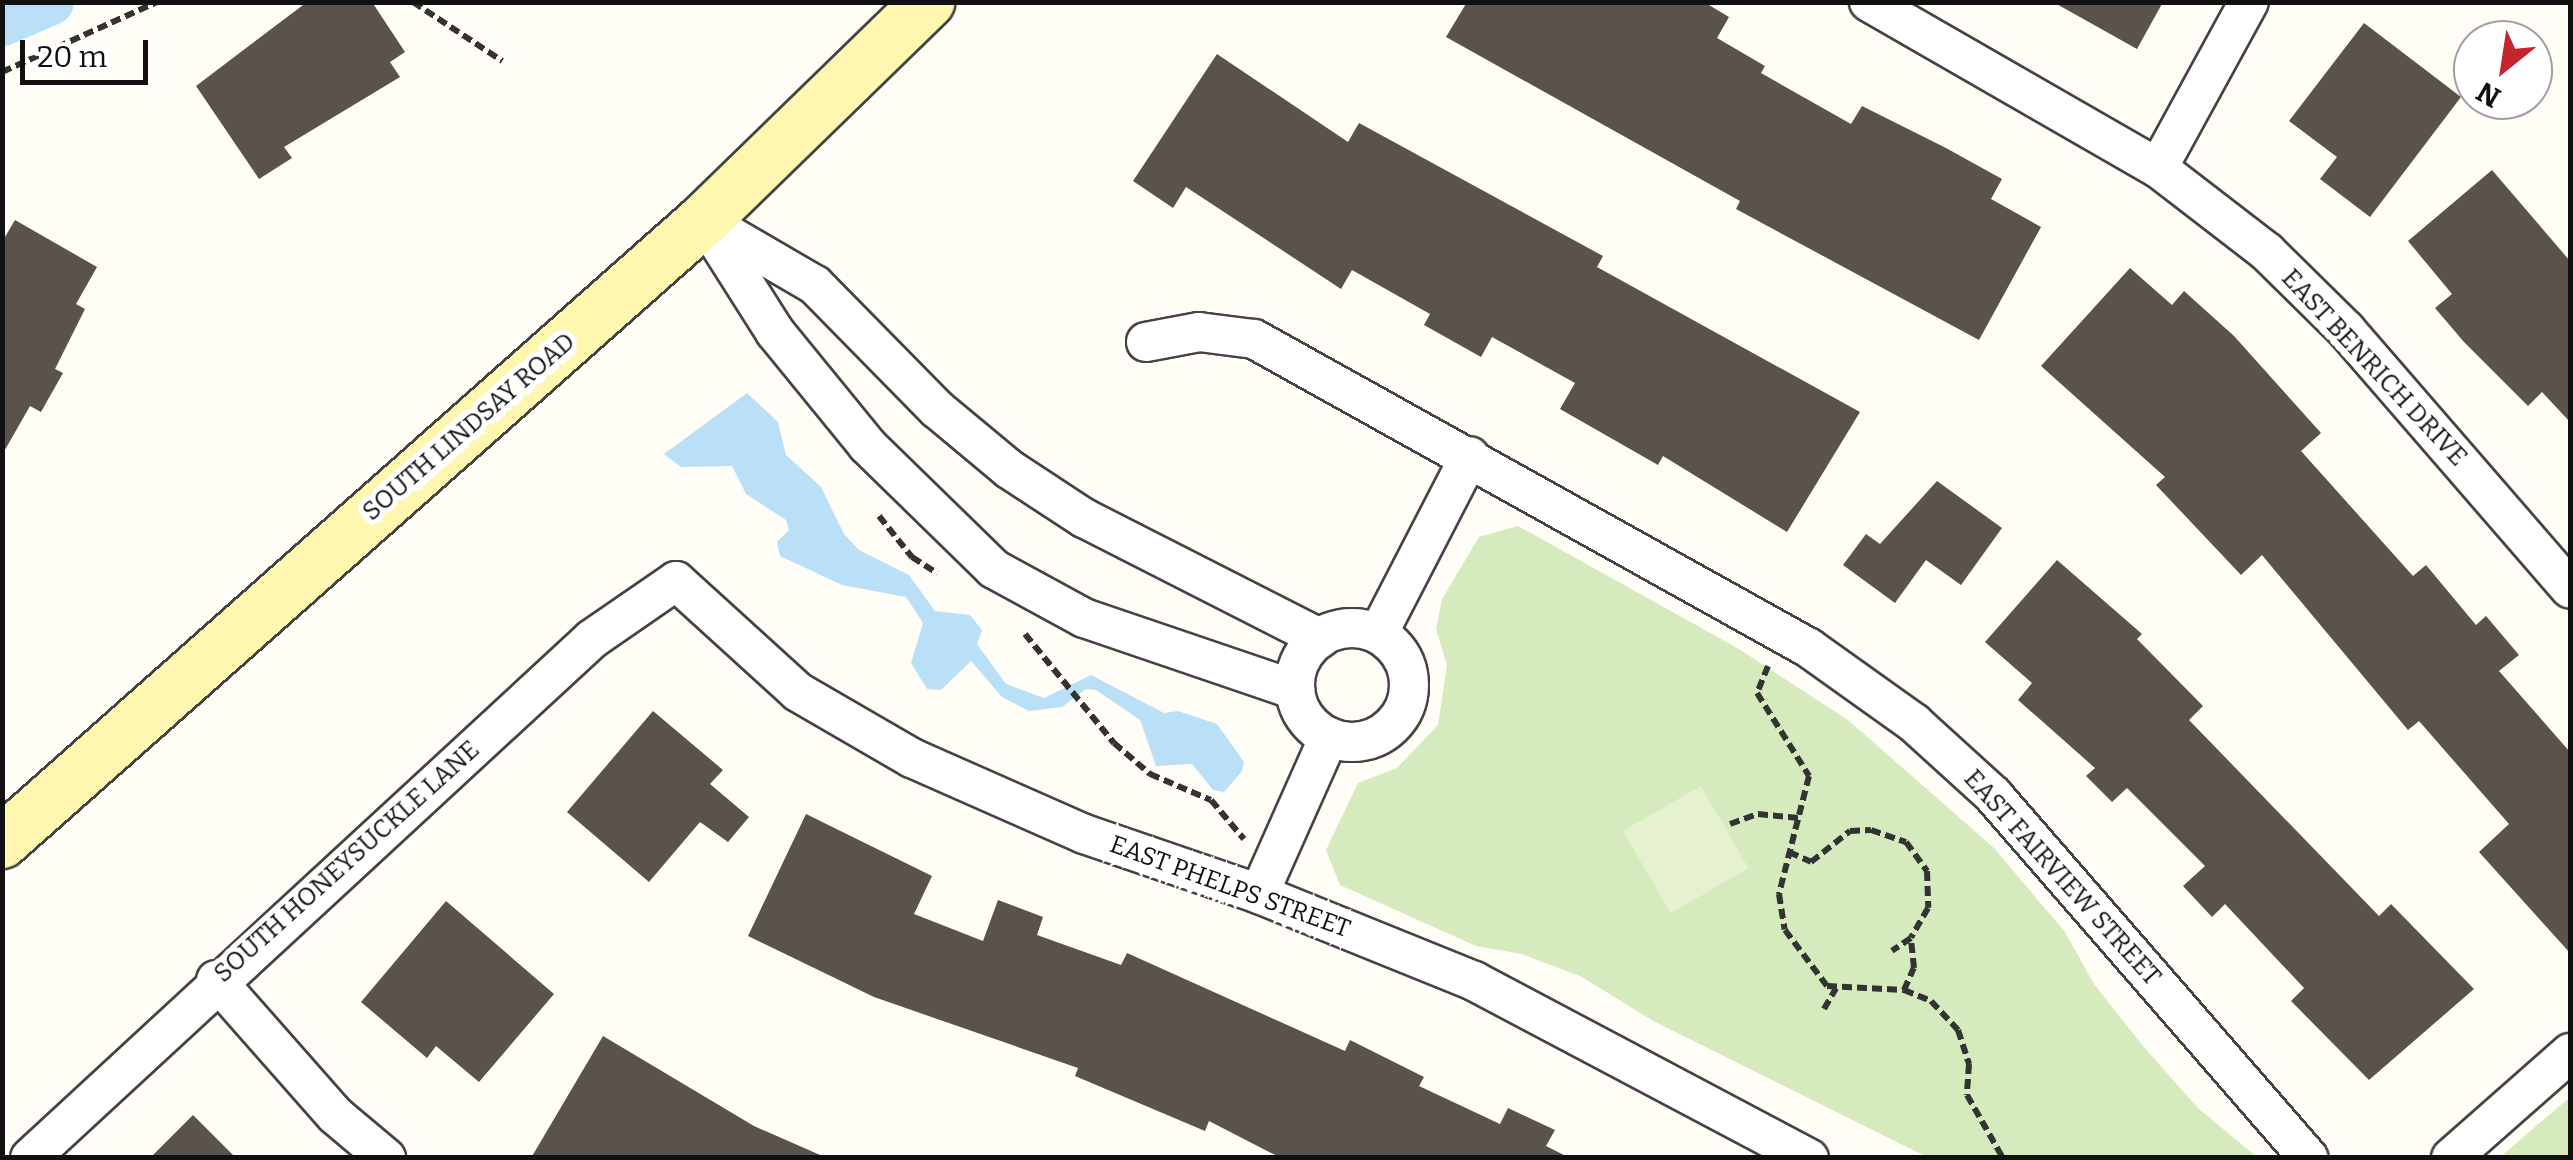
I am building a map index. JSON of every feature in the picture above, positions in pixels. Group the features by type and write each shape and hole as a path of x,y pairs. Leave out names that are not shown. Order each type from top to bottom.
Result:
{"main road":[{"name":"SOUTH LINDSAY ROAD","path":"2,842 704,220 928,2"}],"street":[{"name":"EAST BENRICH DRIVE","path":"1869,2 2158,168 2267,252 2346,330 2570,589"},
{"path":"2158,168 2249,2"},
{"path":"704,220 815,285 937,409 1009,470 1084,518 1320,638"},
{"path":"704,220 774,332 868,445 994,569 1084,618 1294,690"},
{"name":"EAST FAIRVIEW STREET","path":"1146,342 1199,332 1254,339 1787,636 1914,723 1994,795 2308,1158"},
{"path":"1378,634 1470,456"},
{"name":"EAST PHELPS STREET","path":"676,580 798,692 912,758 1084,834 1259,894 1474,981 1810,1158"},
{"name":"SOUTH HONEYSUCKLE LANE","path":"30,1158 216,980 592,639 676,580"},
{"path":"1349,628 1378,634 1403,659 1409,693 1403,710 1380,735 1364,741 1329,738 1306,718 1294,690 1300,660 1320,638 1349,628"},
{"path":"1259,894 1329,738"},
{"path":"216,980 335,1115 386,1158"},
{"path":"2451,1158 2570,1053"}],"path":[{"path":"2,72 158,2"},
{"path":"413,2 502,61"},
{"path":"1787,636 1758,692 1809,776 1779,894 1785,930 1827,986 1904,990 1931,1002 1958,1030 1969,1064 1967,1095 2003,1158"},
{"path":"1063,677 1150,774 1211,800 1236,836 1278,852"},
{"path":"1730,824 1758,814 1799,818"},
{"path":"1789,852 1811,862 1850,831 1872,830 1906,842 1927,871 1928,908 1911,938 1892,951"},
{"path":"1904,990 1914,968 1911,938"},
{"path":"1824,1008 1836,988"}],"green space":[{"path":"1518,526 1739,649 1848,720 1994,848 2065,932 2094,984 2143,1046 2198,1108 2257,1157 1927,1157 1653,1021 1582,977 1522,954 1476,946 1340,885 1326,850 1358,783 1397,768 1438,725 1447,665 1436,629 1442,599 1479,537"},
{"path":"1701,786 1748,868 1671,913 1623,831"},
{"path":"2570,1097 2570,1157 2500,1157"}],"water":[{"path":"747,393 778,422 786,455 821,487 844,534 859,550 909,575 935,611 970,615 982,630 977,644 1006,684 1044,698 1091,675 1164,713 1178,711 1217,724 1244,762 1242,771 1224,792 1213,790 1192,764 1156,766 1140,720 1096,690 1086,689 1062,707 1029,711 1002,697 971,661 941,690 927,689 911,663 923,623 906,597 842,585 780,556 777,542 789,530 786,520 746,494 732,466 681,467 664,454"}],"building":[{"path":"307,2 372,2 405,52 390,62 400,77 284,147 292,158 259,179 196,86"},
{"path":"1467,2 1704,2 1729,17 1717,38 1765,66 1761,73 1851,124 1862,106 1946,148 2002,179 1991,199 2041,227 1979,340 1736,209 1740,201 1446,37"},
{"path":"2053,2 2163,2 2137,49"},
{"path":"2364,23 2453,91 2453,108 2370,217 2320,179 2337,157 2289,121"},
{"path":"1217,54 1348,142 1359,123 1603,256 1597,267 1860,412 1787,532 1663,456 1658,465 1560,409 1575,383 1492,337 1481,357 1424,325 1430,314 1352,270 1341,289 1186,187 1173,208 1133,181"},
{"path":"2492,170 2570,261 2570,422 2542,392 2528,406 2464,342 2435,308 2452,294 2408,241"},
{"path":"15,220 97,267 76,304 85,309 55,369 63,373 41,412 30,406 2,455 2,242"},
{"path":"2130,268 2172,305 2184,291 2234,336 2321,433 2301,451 2413,576 2426,565 2476,625 2486,616 2519,655 2499,671 2570,752 2570,953 2479,852 2509,824 2419,721 2408,730 2262,555 2241,575 2156,485 2165,477 2041,366"},
{"path":"1937,481 2002,528 1961,585 1926,560 1895,603 1843,565 1866,534 1880,544"},
{"path":"2057,560 2142,634 2137,639 2203,706 2189,720 2379,916 2391,904 2474,989 2369,1080 2291,1001 2304,988 2225,904 2212,917 2183,886 2205,866 2127,788 2112,802 2086,776 2095,768 2018,700 2032,683 1985,642"},
{"path":"653,711 723,770 710,784 749,817 728,842 700,822 649,882 567,812"},
{"path":"806,814 932,876 914,914 983,941 998,900 1043,917 1037,935 1121,965 1127,953 1345,1051 1350,1040 1424,1077 1419,1086 1500,1124 1508,1108 1555,1130 1546,1146 1570,1158 1281,1158 1209,1121 1205,1131 1075,1076 1078,1068 874,997 748,936"},
{"path":"446,901 554,994 479,1082 436,1046 427,1058 361,1002"},
{"path":"603,1036 754,1126 827,1158 531,1158"},
{"path":"193,1115 236,1158 150,1158"}],"waterway":[{"path":"2,23 51,2"}]}
